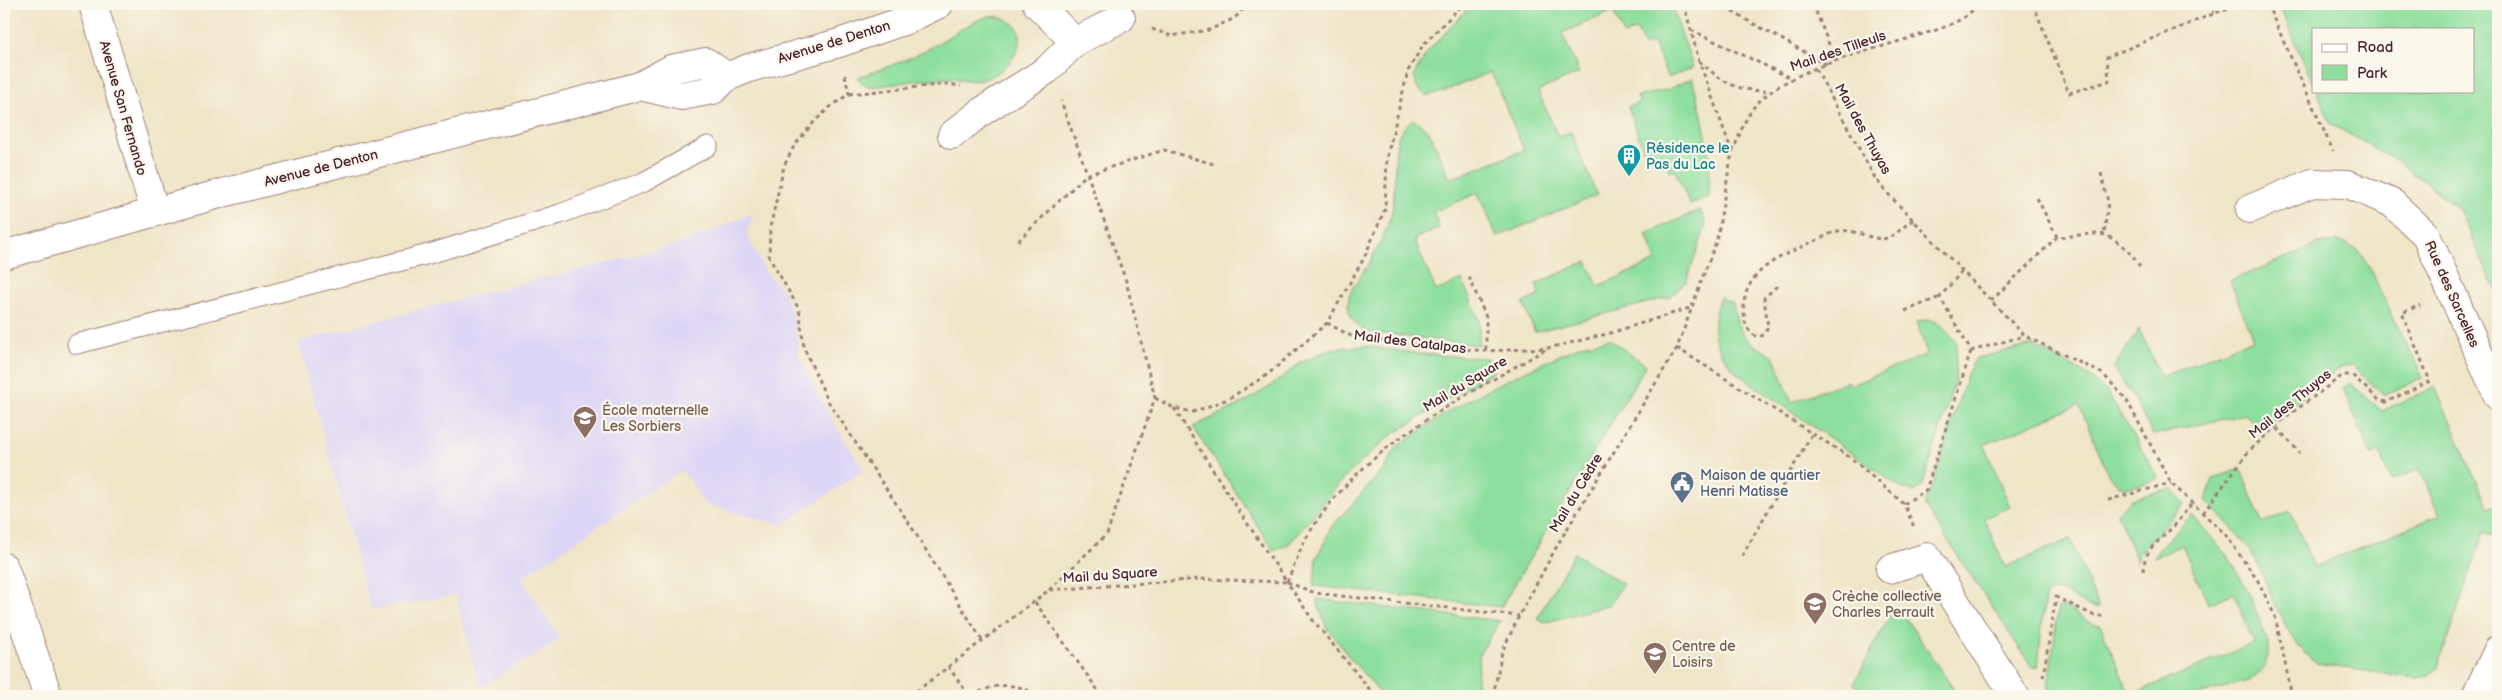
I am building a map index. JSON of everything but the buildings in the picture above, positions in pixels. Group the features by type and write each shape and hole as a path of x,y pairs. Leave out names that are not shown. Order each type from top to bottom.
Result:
{"street":[{"name":"Avenue San Fernando","path":"93,4 154,212"},
{"name":"Avenue de Denton","path":"4,255 154,212 640,86 681,96 712,90 727,77 749,68 839,43 906,20 939,4"},
{"path":"1037,4 1075,42"},
{"path":"952,135 984,110 1046,70 1075,42 1121,18"},
{"name":"Rue des Sarcelles","path":"2250,209 2312,183 2348,184 2392,202 2426,235 2498,396"},
{"path":"1890,569 1927,557 2015,696"},
{"path":"4,567 48,696"},
{"path":"2476,696 2498,650"}],"lane":[{"path":"77,344 429,254 560,214 644,182 708,146"}],"path":[{"path":"1121,18 1171,36 1209,30 1235,18 1247,4"},
{"path":"1155,398 1174,408 1194,412 1228,399 1267,375 1327,323 1364,258 1385,210 1387,157 1408,71 1424,45 1463,4"},
{"path":"1684,4 1699,61 1732,152"},
{"path":"1718,4 1828,65"},
{"path":"1813,4 1836,62"},
{"name":"Mail des Tilleuls","path":"1732,152 1752,109 1769,91 1792,78 1816,69 1952,25 1970,15 1979,4"},
{"path":"2033,4 2069,93 2109,80 2107,57 2238,4"},
{"path":"2209,4 2214,13"},
{"path":"2266,4 2348,184"},
{"path":"1691,30 1792,78"},
{"path":"839,43 849,94"},
{"path":"1699,61 1720,79 1746,91 1769,91"},
{"name":"Mail des Thuyas","path":"1816,69 1875,178 1913,220 2025,336 2103,374 2126,399 2171,483 2225,534 2262,590 2274,616 2292,696"},
{"path":"1046,70 1065,109 1086,174 1126,281 1155,398 1108,534 1049,590"},
{"path":"965,86 948,84 849,94 830,107 814,122 794,146 784,166 770,228 769,257 799,309 804,348 828,401 909,522 982,640"},
{"path":"1018,241 1086,174 1164,150 1214,164"},
{"name":"Mail du Cèdre","path":"1493,696 1502,652 1519,616 1558,544 1677,348 1717,239 1732,152"},
{"path":"2101,173 2108,202 2104,235"},
{"path":"2036,198 2057,237"},
{"path":"1777,286 1764,298 1768,327 1764,335 1758,338 1751,334 1744,322 1744,302 1752,279 1774,259 1838,232 1856,231 1873,237 1887,238 1913,220"},
{"path":"1991,301 2057,237 2104,235 2124,247 2136,259 2142,270"},
{"path":"1905,311 1940,297 1962,271"},
{"path":"1469,277 1486,317 1486,351"},
{"name":"Mail des Thuyas","path":"2203,514 2248,452 2277,428 2285,418 2343,375 2352,374 2379,400 2386,402 2430,381 2402,313 2450,291"},
{"path":"1904,504 1926,490 1971,350 1940,297"},
{"name":"Mail des Catalpas","path":"1327,323 1351,336 1406,344 1486,351 1548,348 1607,334 1694,306"},
{"path":"1971,350 2025,336"},
{"name":"Mail du Square","path":"910,696 1049,590 1202,579 1287,582 1307,537 1328,507 1359,472 1395,440 1548,348"},
{"path":"1677,348 1851,458 1904,504 1927,557"},
{"path":"1174,408 1235,505 1312,619 1375,696"},
{"path":"2277,428 2300,453"},
{"path":"1742,556 1812,434"},
{"path":"2108,500 2171,483"},
{"path":"2144,571 2145,558 2152,547 2175,525 2192,503"},
{"path":"1287,582 1315,593 1519,616"},
{"path":"2042,682 2056,598 2095,616 2106,616"},
{"path":"1035,602 1102,696"},
{"path":"948,666 971,696 990,686 1006,685 1023,689 1038,696"}],"shaded area":[{"name":"École maternelle Les Sorbiers","path":"754,213 746,234 766,273 784,293 795,325 799,356 825,409 864,470 782,525 705,504 682,470 521,578 560,639 480,688 456,595 371,610 298,342 681,244"}],"green space":[{"path":"1472,4 1671,4 1693,67 1668,78 1653,42 1644,46 1637,29 1624,35 1613,11 1562,33 1579,73 1538,91 1558,137 1571,132 1597,195 1497,237 1478,193 1433,212 1439,228 1414,239 1436,291 1462,280 1479,319 1479,345 1366,332 1349,313 1349,297 1352,288 1379,244 1392,212 1396,148 1403,129 1413,119 1429,131 1450,179 1524,150 1491,72 1437,94 1426,95 1417,88 1414,75 1429,50"},
{"path":"2279,4 2498,4 2498,295 2458,208 2396,160 2331,124 2317,92 2474,92 2474,28 2312,28 2312,82"},
{"path":"989,16 1004,19 1014,24 1019,32 1020,41 1011,61 990,77 973,81 951,78 918,80 872,87 862,84 858,77 913,56 966,26"},
{"path":"1692,78 1706,136 1710,181 1709,197 1690,205 1675,170 1670,171 1665,156 1661,154 1650,158 1644,151 1628,107 1640,102 1637,97 1669,89"},
{"path":"1700,210 1706,225 1686,282 1670,297 1535,332 1523,303 1540,295 1536,284 1587,261 1598,286 1656,261 1646,234"},
{"path":"2338,241 2358,250 2370,269 2423,378 2383,395 2352,365 2341,367 2273,420 2255,428 2246,414 2153,435 2133,397 2113,369 2139,329 2161,377 2253,339 2230,281 2319,244"},
{"path":"1720,297 1733,304 1737,323 1744,336 1755,346 1773,355 1792,402 1848,381 1851,385 1927,354 1917,322 1930,320 1940,324 1957,343 1955,381 1922,487 1914,492 1901,488 1738,374 1723,356 1715,338 1714,320"},
{"path":"1609,339 1646,365 1501,607 1314,586 1316,559 1332,526 1384,469 1397,447 1449,411 1496,385 1581,345"},
{"path":"2033,345 2089,376 2107,392 2159,479 2131,487 2119,486 2108,474 2079,405 1984,445 2010,507 1984,518 2005,567 2070,539 2099,608 2086,605 2061,592 2047,593 2044,604 2038,667 2032,667 1926,508 1924,501 1931,490 1967,374 1976,358"},
{"path":"1365,346 1420,354 1487,358 1494,371 1387,438 1344,478 1290,543 1274,551 1193,427 1243,403 1271,386 1300,363 1330,349"},
{"path":"2350,383 2382,411 2435,387 2488,508 2498,504 2498,537 2484,532 2438,667 2428,676 2415,678 2316,664 2294,640 2247,546 2206,500 2213,479 2240,468 2262,523 2290,511 2314,567 2439,515 2420,469 2391,481 2379,452 2371,455 2343,388"},
{"path":"2171,488 2185,504 2139,553 2137,561 2117,513 2132,499"},
{"path":"2192,515 2229,558 2248,591 2268,642 2268,656 2263,670 2251,680 2194,696 2049,696 2048,688 2058,608 2063,606 2093,624 2100,625 2130,695 2254,643 2234,593 2208,604 2182,545 2154,558 2160,547"},
{"path":"1574,553 1623,584 1609,605 1546,622 1539,620 1538,617"},
{"path":"1316,599 1500,621 1480,653 1475,696 1383,696 1349,657 1326,626"},
{"path":"1891,613 1902,613 1958,696 1872,696 1854,684"}],"place":[{"name":"Résidence le Pas du Lac","path":"1629,177"},
{"name":"École maternelle Les Sorbiers","path":"585,439"},
{"name":"Maison de quartier Henri Matisse","path":"1682,504"},
{"name":"Crèche collective Charles Perrault","path":"1815,625"},
{"name":"Centre de Loisirs","path":"1655,675"}]}
